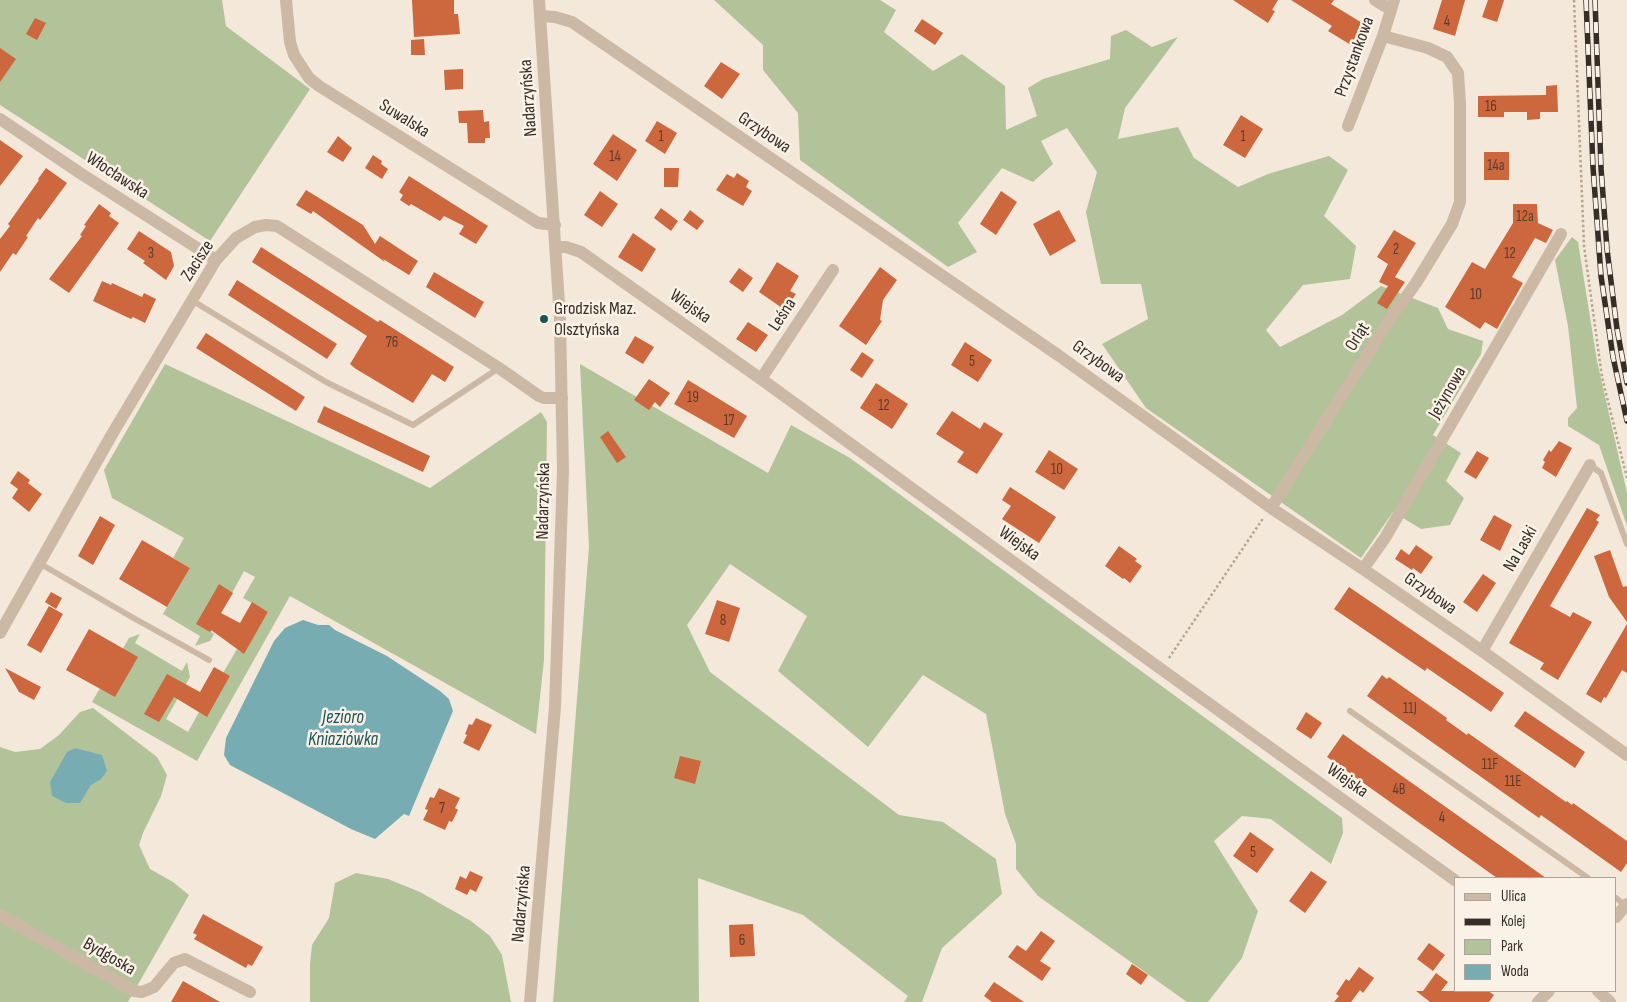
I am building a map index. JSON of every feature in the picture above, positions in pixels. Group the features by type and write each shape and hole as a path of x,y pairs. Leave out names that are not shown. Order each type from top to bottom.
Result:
{"street":[{"name":"Suwalska","path":"286,0 290,42 294,55 309,78 538,223 555,225"},
{"name":"Nadarzyńska","path":"530,1002 556,706 562,502 562,398 555,225 539,0"},
{"path":"1375,0 1392,5"},
{"name":"Przystankowa","path":"1348,126 1383,36 1392,5"},
{"name":"Grzybowa","path":"540,16 555,17 572,22 1058,355 1270,508 1482,651 1627,755"},
{"name":"Orląt","path":"1270,508 1390,319 1416,283 1452,224 1460,202 1461,130 1458,73 1447,57 1428,48 1383,36"},
{"name":"Włocławska","path":"0,120 80,174 216,260"},
{"name":"Zacisze","path":"0,633 111,436 216,260 244,232 254,227 276,226 499,368 539,396 544,398 562,398"},
{"name":"Jeżynowa","path":"1363,569 1385,538 1561,234"},
{"name":"Wiejska","path":"556,247 566,247 581,252 761,379 1161,670 1454,880"},
{"name":"Leśna","path":"761,379 833,270"},
{"name":"Na Laski","path":"1482,651 1590,465"},
{"path":"1617,915 1623,903"},
{"name":"Bydgoska","path":"0,915 134,991 142,992 154,987 174,963 185,959 250,992"},
{"path":"1538,1002 1548,992"},
{"path":"1599,992 1610,1002"}],"lane":[{"path":"193,301 326,382 413,425 499,368"},
{"path":"1590,465 1601,473 1627,544"},
{"path":"39,563 209,660"},
{"path":"1350,711 1587,877"}],"path":[{"path":"1574,0 1584,246 1602,377 1627,478"},
{"path":"1161,670 1270,508"}],"green space":[{"path":"0,0 222,0 226,26 310,89 210,241 0,105"},
{"path":"714,0 880,0 896,10 884,32 933,71 962,54 1005,86 1006,130 1037,116 1028,88 1043,79 1110,59 1111,36 1126,30 1152,47 1178,37 1125,108 1118,139 1178,127 1194,158 1238,187 1268,174 1329,156 1348,170 1324,216 1356,246 1350,279 1303,285 1266,330 1280,347 1342,315 1381,286 1438,308 1448,329 1483,341 1481,354 1433,435 1461,453 1446,481 1464,498 1450,525 1421,529 1393,512 1361,558 1146,408 1102,344 1148,319 1141,284 1101,284 1086,212 1097,172 1067,128 1041,141 1053,164 1033,182 1002,168 958,223 977,252 948,267 800,160 798,113 763,70 763,45"},
{"path":"1572,237 1578,242 1597,361 1627,493 1627,526 1599,445 1568,426 1568,418 1577,408 1568,326 1555,260"},
{"path":"165,364 430,488 541,412 547,422 544,660 536,734 290,596 197,761 92,702 129,638 140,634 135,643 182,671 187,662 190,677 166,719 188,732 199,712 207,716 230,676 223,673 237,649 244,653 268,612 243,598 255,577 244,571 211,632 214,634 210,641 195,646 200,636 163,614 190,568 173,558 184,538 112,498 104,470"},
{"path":"580,364 768,473 791,425 850,458 1342,818 1343,833 1331,864 1271,819 1242,816 1214,841 1258,911 1242,958 1208,1002 1187,1002 1038,896 1016,869 1016,844 1005,814 986,714 923,675 868,747 778,671 807,616 730,564 687,625 710,672 899,815 943,822 996,859 1002,894 942,948 922,1002 904,1002 908,996 803,915 698,878 699,1002 553,1002 589,547"},
{"path":"93,708 157,757 167,775 161,796 139,845 150,869 173,882 189,895 128,1002 0,1002 0,747 15,752 40,749 59,735 80,712"},
{"path":"356,873 388,879 420,892 471,921 490,936 502,955 511,1002 310,1002 312,945 329,918 335,883"}],"water":[{"name":"Jezioro Kniaziówka","path":"303,620 318,625 329,625 335,630 387,656 440,691 449,699 453,711 409,816 404,814 375,839 351,829 230,765 224,755 226,738 274,641 285,628"},
{"path":"75,748 102,755 107,771 101,779 91,785 80,803 66,803 52,796 50,782 67,752"}],"building":[{"path":"412,0 454,0 454,14 458,14 460,34 414,37"},
{"path":"1233,0 1278,0 1272,10 1275,11 1268,23"},
{"path":"1291,0 1334,0 1331,4 1364,24 1351,45 1328,31 1332,26"},
{"path":"1442,0 1465,0 1455,36 1433,29"},
{"path":"1488,0 1504,0 1497,22 1482,17"},
{"path":"35,18 46,23 37,40 26,34"},
{"path":"922,19 943,33 935,45 914,31"},
{"path":"424,39 425,55 411,55 411,40"},
{"path":"0,48 16,59 0,82"},
{"path":"721,62 740,74 722,99 704,86"},
{"path":"463,69 463,89 445,90 444,70"},
{"path":"1557,85 1558,112 1540,112 1540,119 1527,120 1527,112 1504,112 1504,117 1478,117 1478,96 1546,95 1546,86"},
{"path":"483,110 484,122 489,121 490,138 485,138 485,143 468,143 467,123 459,123 458,111"},
{"path":"1241,115 1263,129 1245,158 1223,145"},
{"path":"657,121 677,133 665,154 645,141"},
{"path":"613,134 637,150 617,181 593,164"},
{"path":"338,136 352,148 343,162 327,152"},
{"path":"0,140 23,156 0,186"},
{"path":"1484,152 1509,152 1509,180 1484,180"},
{"path":"373,155 382,161 381,164 388,169 382,179 365,168"},
{"path":"46,168 67,183 40,220 38,218 16,255 13,253 0,272 0,239"},
{"path":"664,168 679,168 678,187 664,187"},
{"path":"737,173 749,181 746,187 752,191 743,206 716,190 727,174 734,178"},
{"path":"409,176 488,226 476,244 459,234 464,226 444,216 440,221 411,204 409,206 400,200 403,195 399,192"},
{"path":"306,190 363,225 375,244 380,236 418,261 409,275 383,259 385,262 313,211 311,214 296,205"},
{"path":"600,191 618,204 602,227 584,215"},
{"path":"1001,191 1017,202 996,235 980,224"},
{"path":"99,204 111,213 109,216 119,223 69,293 49,279 82,236 80,235 86,226 84,225"},
{"path":"1513,204 1537,204 1538,223 1553,230 1546,243 1535,238 1512,277 1523,283 1497,329 1485,322 1480,329 1445,307 1472,262 1485,269 1513,223"},
{"path":"661,208 678,221 671,231 654,218"},
{"path":"690,210 704,221 697,230 683,220"},
{"path":"1059,210 1076,241 1050,256 1033,224"},
{"path":"1394,230 1416,243 1395,277 1405,282 1387,309 1377,303 1388,286 1379,282 1388,264 1377,257"},
{"path":"139,231 171,252 174,266 166,280 143,263 145,261 127,249"},
{"path":"633,233 656,249 642,272 618,257"},
{"path":"261,247 378,322 380,320 454,367 445,382 432,374 413,403 356,369 350,364 367,336 252,262"},
{"path":"777,262 799,276 790,291 796,294 785,310 759,292"},
{"path":"880,267 897,280 883,300 880,320 882,321 866,345 839,326"},
{"path":"739,268 753,278 743,292 729,282"},
{"path":"434,272 484,302 475,318 426,287"},
{"path":"237,280 337,344 327,359 228,295"},
{"path":"102,281 111,285 112,283 142,297 144,293 156,299 145,323 133,317 131,319 93,301"},
{"path":"748,322 768,335 756,352 736,339"},
{"path":"206,333 305,397 296,411 196,348"},
{"path":"635,336 654,347 643,364 625,353"},
{"path":"965,342 992,360 978,382 951,365"},
{"path":"862,352 874,360 862,378 850,370"},
{"path":"649,379 670,393 660,407 655,402 649,410 634,400"},
{"path":"688,380 747,416 734,438 674,404"},
{"path":"876,383 908,404 892,429 860,408"},
{"path":"324,406 430,456 423,472 317,422"},
{"path":"952,411 980,429 984,422 1003,434 977,474 957,462 964,452 936,434"},
{"path":"608,431 626,457 617,463 600,437"},
{"path":"1559,441 1572,448 1556,477 1542,468 1545,462 1543,460 1549,450 1551,452"},
{"path":"1049,450 1078,469 1064,490 1035,472"},
{"path":"1477,451 1489,458 1476,479 1464,472"},
{"path":"18,471 30,480 28,483 42,494 29,512 12,498 18,489 10,483"},
{"path":"1010,487 1056,517 1039,543 1002,519 1011,506 1002,500"},
{"path":"1587,508 1600,515 1596,520 1599,522 1550,606 1570,617 1573,612 1592,622 1558,680 1540,669 1544,663 1509,643"},
{"path":"1494,515 1512,525 1500,551 1480,540"},
{"path":"100,516 115,525 93,565 78,556"},
{"path":"142,540 190,568 167,607 119,579"},
{"path":"1416,545 1433,557 1421,574 1395,559 1401,549 1409,555"},
{"path":"1119,546 1137,559 1135,561 1142,566 1130,583 1105,566"},
{"path":"1610,550 1623,587 1627,586 1627,622 1609,597 1594,556"},
{"path":"1483,574 1496,583 1477,612 1463,602"},
{"path":"219,584 233,593 221,613 240,623 252,602 268,612 244,654 211,630 210,632 196,624"},
{"path":"1349,587 1504,693 1491,712 1427,668 1425,671 1334,609"},
{"path":"51,592 62,598 56,609 45,602"},
{"path":"717,600 740,608 729,642 705,634"},
{"path":"49,606 63,614 41,653 27,645"},
{"path":"1627,624 1627,673 1622,670 1606,698 1604,697 1601,703 1586,694"},
{"path":"89,629 138,657 115,697 66,670"},
{"path":"214,667 230,676 207,717 174,697 159,722 144,714 167,674 200,692"},
{"path":"5,668 41,687 34,700 19,692"},
{"path":"1382,675 1387,679 1389,677 1447,718 1446,720 1467,735 1468,733 1566,802 1572,805 1573,803 1627,841 1627,863 1621,872 1541,815 1539,818 1367,696"},
{"path":"1525,711 1585,752 1575,768 1514,726"},
{"path":"1306,712 1322,723 1311,739 1296,729"},
{"path":"476,718 492,725 479,751 463,743 469,724 472,725"},
{"path":"1343,734 1545,877 1496,877 1327,757"},
{"path":"680,756 701,761 695,784 674,778"},
{"path":"439,788 460,798 455,808 458,810 452,822 449,821 445,830 423,820 428,810 425,809 430,797 434,798"},
{"path":"1250,832 1274,849 1257,873 1233,856"},
{"path":"470,871 483,877 476,892 470,889 467,895 455,889 460,876 466,879"},
{"path":"1311,871 1327,882 1305,913 1289,901"},
{"path":"203,914 263,947 252,966 248,964 246,968 194,939 197,935 193,933"},
{"path":"753,924 755,956 730,957 729,925"},
{"path":"1041,931 1055,941 1040,961 1051,968 1042,981 1008,957 1017,945 1026,951"},
{"path":"1429,943 1445,955 1433,971 1417,959"},
{"path":"1132,964 1148,975 1141,985 1126,974"},
{"path":"1359,967 1374,978 1363,993 1360,990 1351,1002 1334,1002 1339,996 1336,994 1346,979 1349,981"},
{"path":"1436,973 1448,982 1441,991 1490,992 1494,995 1489,1002 1430,1002 1416,991 1423,991"},
{"path":"183,981 220,1002 171,1002"},
{"path":"994,982 1024,1002 992,1002 984,996"}],"railway":[{"path":"1586,0 1593,167 1601,276 1613,357 1627,421"},
{"path":"1595,0 1601,168 1607,249 1617,329 1627,383"}],"place":[{"name":"Grodzisk Maz. Olsztyńska","path":"544,319"}]}
